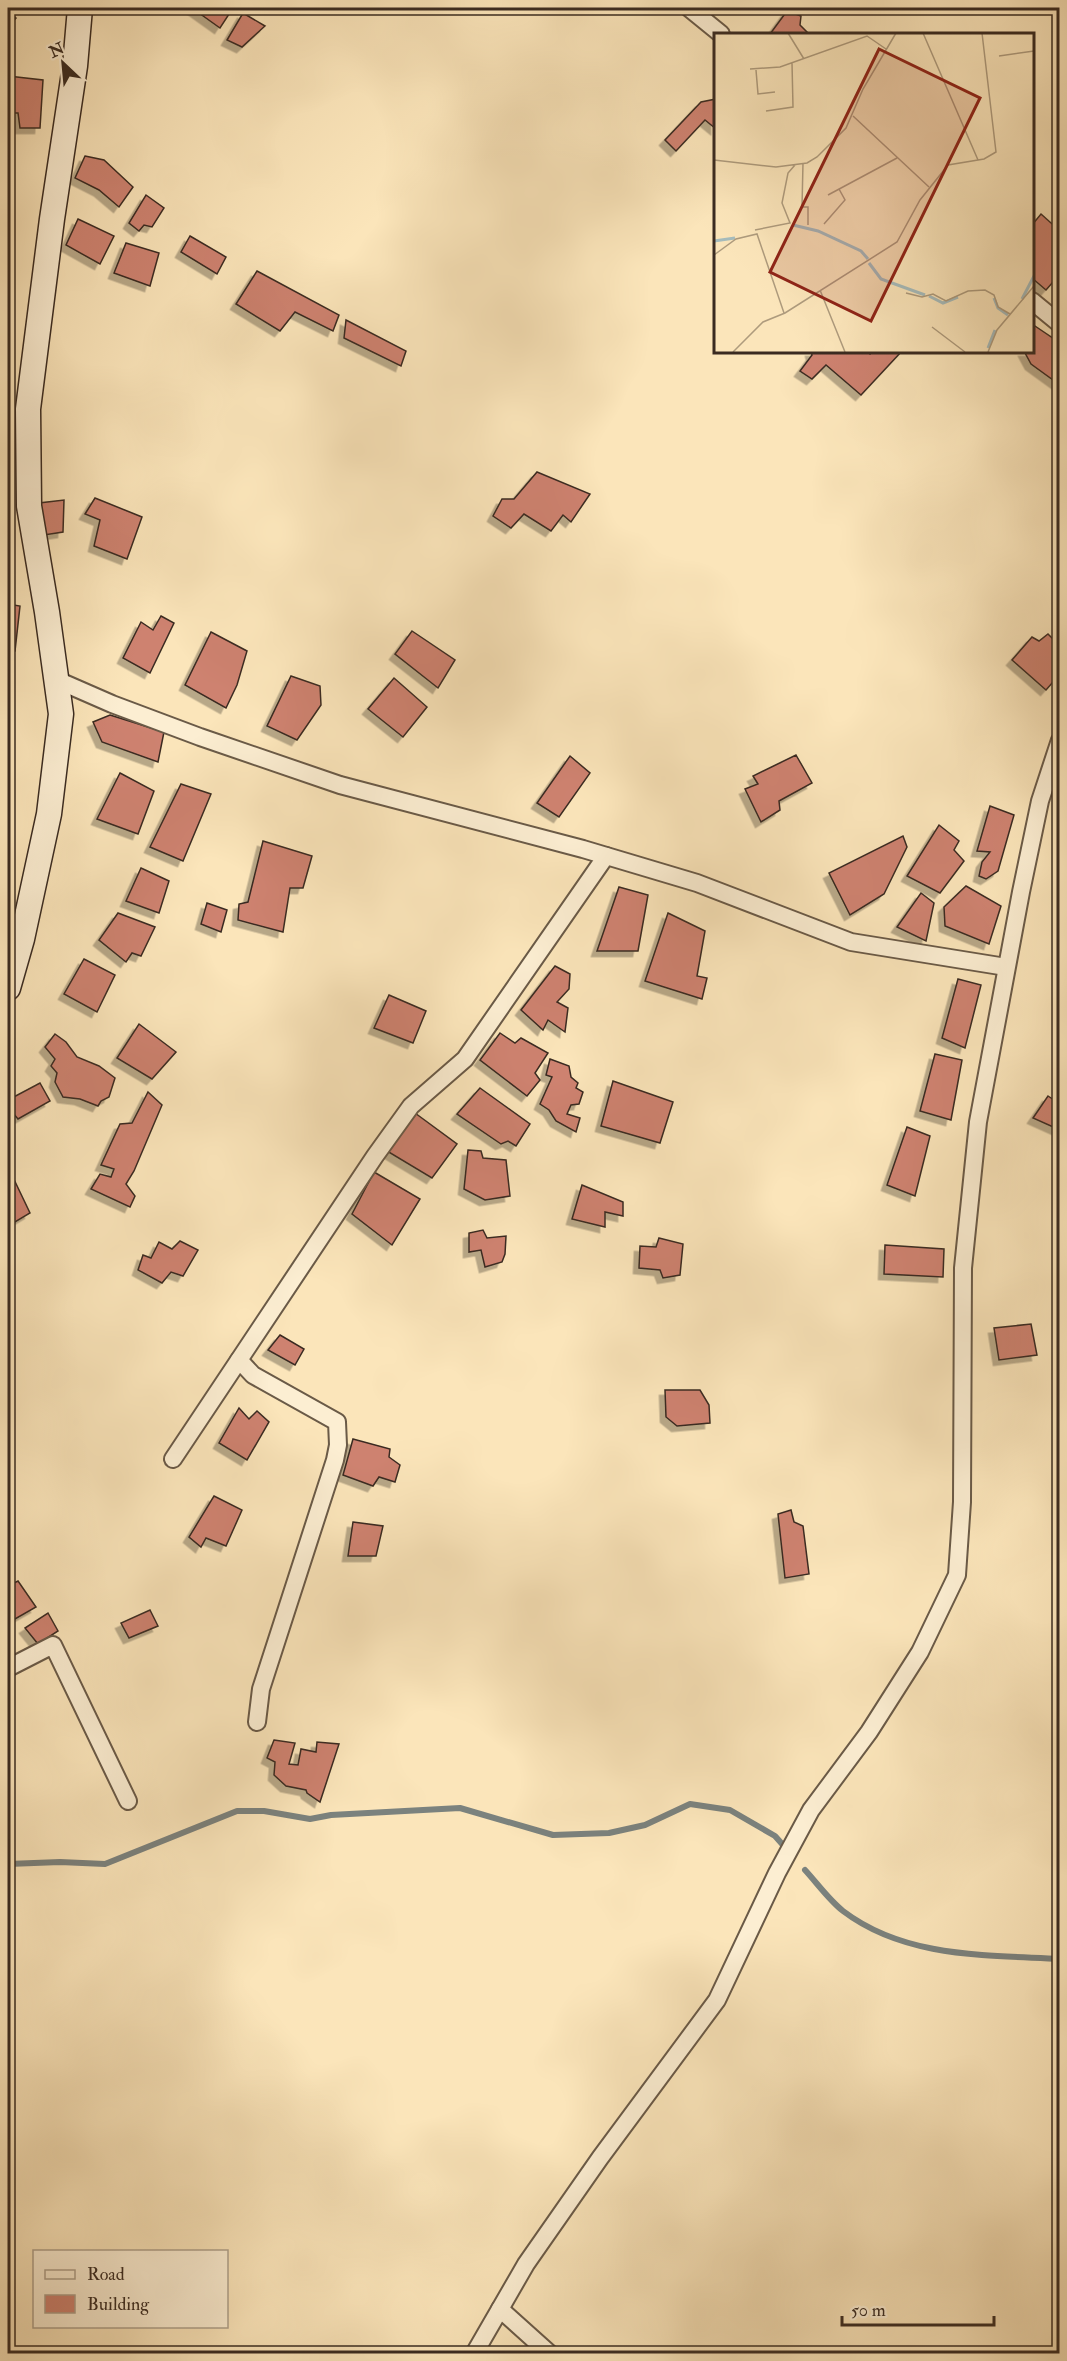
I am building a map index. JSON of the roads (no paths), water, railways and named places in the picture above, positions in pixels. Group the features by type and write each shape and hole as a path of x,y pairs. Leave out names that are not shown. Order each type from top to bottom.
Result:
{"main road":[{"path":"8,988 22,939 50,813 61,714 47,612 28,506 28,409 52,219 75,66 80,8"}],"street":[{"path":"689,8 720,33"},
{"path":"1034,303 1059,324"},
{"path":"57,680 112,704 200,737 340,785 606,856 697,883 851,942 1006,967"},
{"path":"474,2354 526,2264 717,2000 777,1873 811,1810 869,1732 920,1652 957,1575 962,1502 963,1268 978,1122 1006,967 1040,801 1059,740"},
{"path":"173,1459 375,1156 411,1106 465,1059 606,856"},
{"path":"239,1360 252,1375 337,1422 338,1434 335,1460 261,1689 257,1722"},
{"path":"8,1668 53,1645 128,1801"},
{"path":"500,2310 550,2354"}],"waterway":[{"path":"8,1864 60,1862 105,1864 237,1811 264,1811 310,1819 331,1815 460,1808 553,1835 609,1833 645,1825 690,1804 730,1810 775,1836 783,1845"},
{"path":"805,1870 843,1911 893,1938 947,1951 1060,1959"}]}
